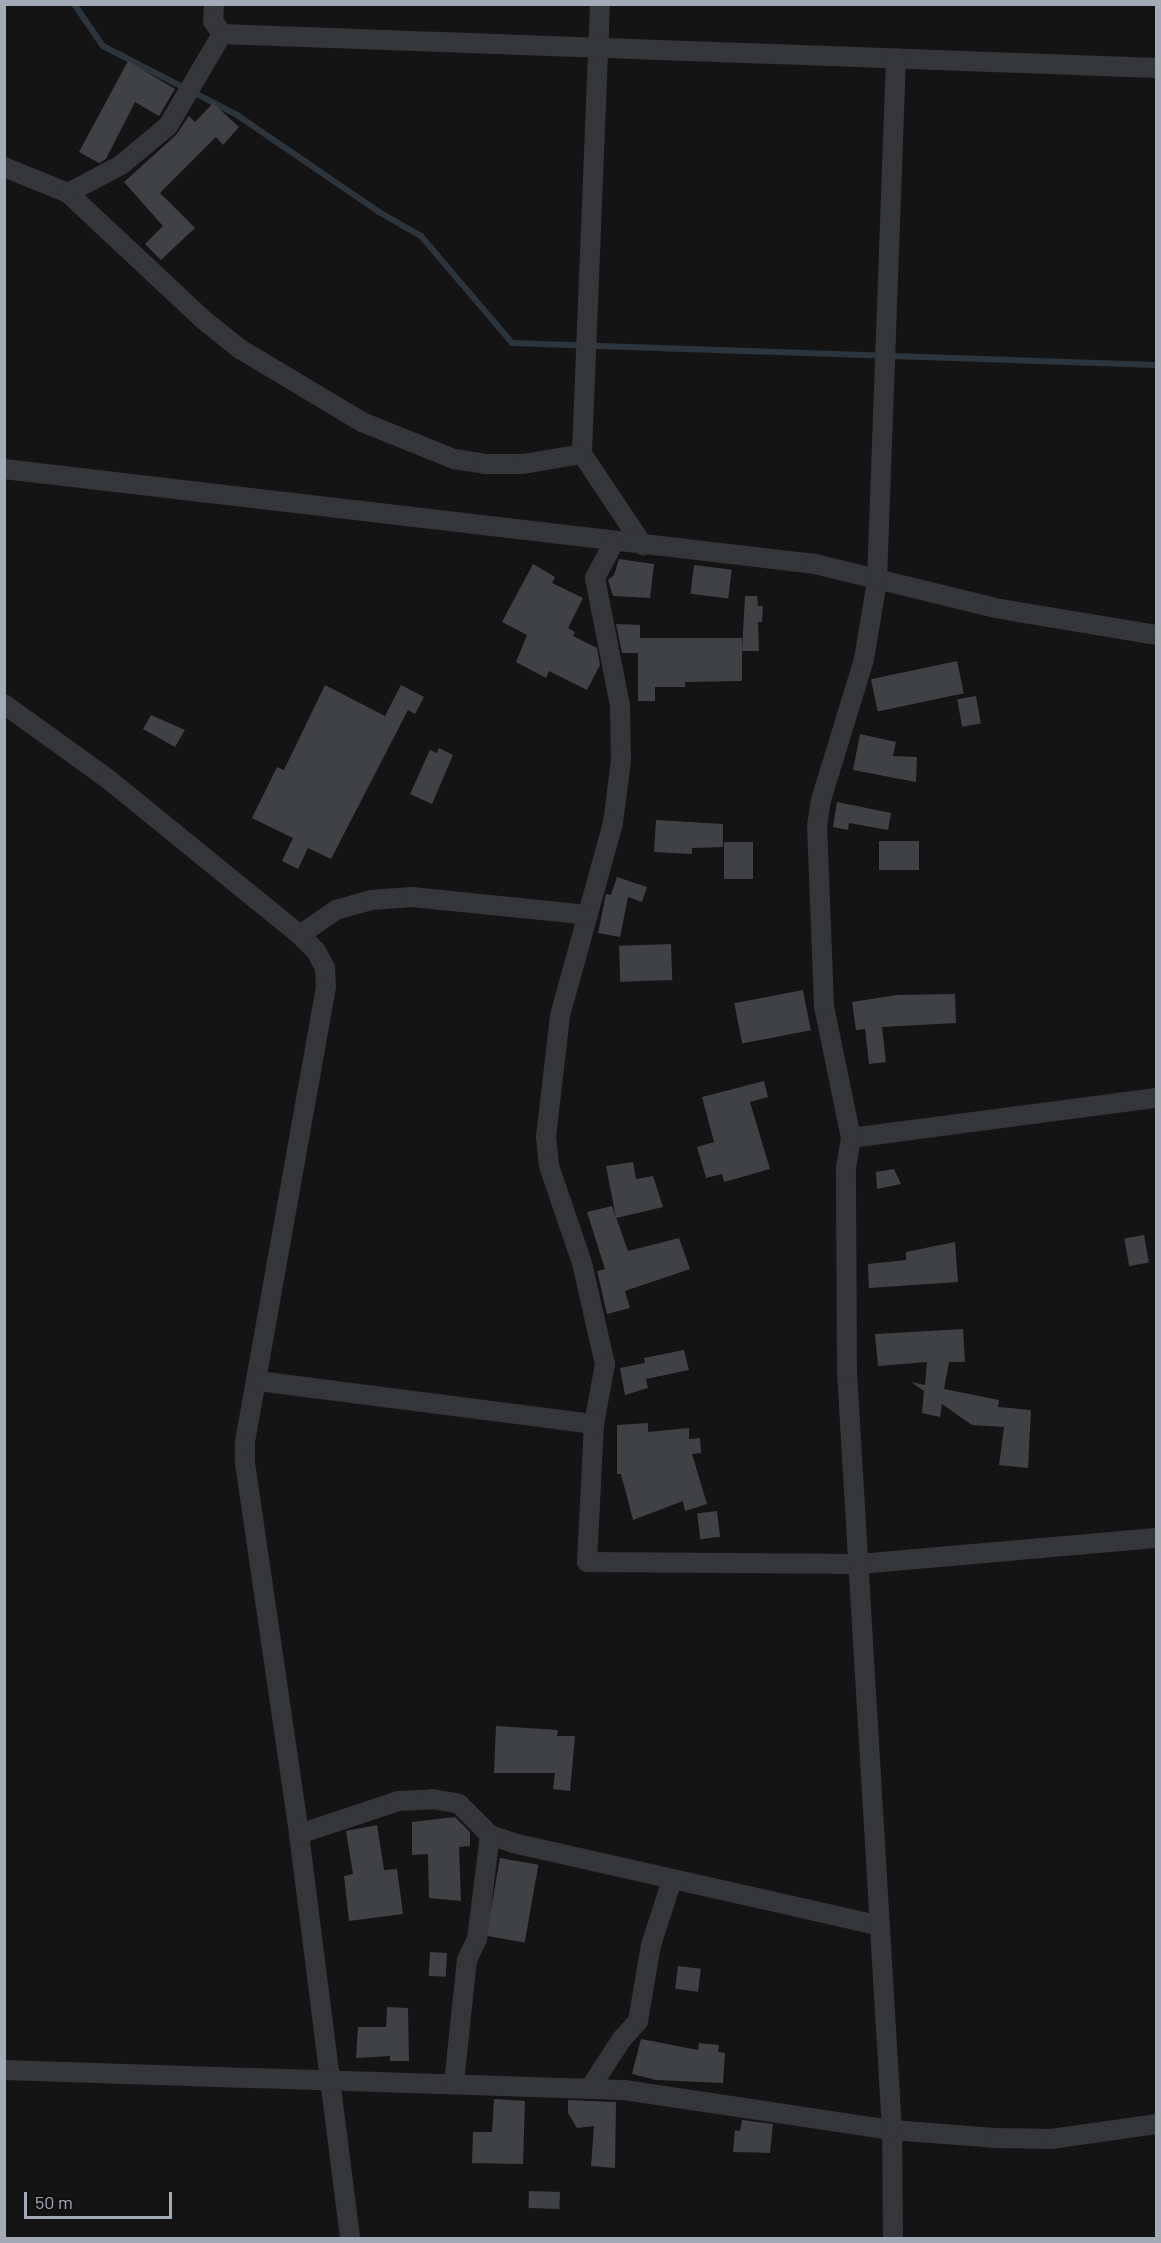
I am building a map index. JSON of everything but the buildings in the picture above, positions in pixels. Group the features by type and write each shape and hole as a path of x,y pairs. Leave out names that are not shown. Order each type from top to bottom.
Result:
{"street":[{"path":"214,4 213,21 222,34"},
{"path":"600,4 582,454 643,545"},
{"path":"222,34 1156,68"},
{"path":"68,193 121,165 168,126 222,34"},
{"path":"893,2238 892,2130 847,1373 846,1167 851,1138 824,1006 817,827 821,800 864,659 877,581 896,58"},
{"path":"4,167 68,193 205,321 240,349 362,422 454,459 484,464 522,464 582,454"},
{"path":"4,469 814,564 995,608 1156,635"},
{"path":"614,542 595,578 620,705 621,760 613,823 560,1016 546,1137 549,1166 582,1263 605,1364 594,1424 587,1562 859,1563 1156,1538"},
{"path":"4,704 108,779 300,935 316,951 325,968 326,987 258,1381 245,1444 245,1463 299,1834 350,2238"},
{"path":"300,935 336,910 370,900 412,897 588,915"},
{"path":"851,1138 1156,1098"},
{"path":"258,1381 594,1424"},
{"path":"299,1834 398,1801 432,1799 459,1803 490,1835 672,1880 880,1926"},
{"path":"454,2083 467,1960 477,1939 490,1835"},
{"path":"590,2088 621,2038 638,2021 651,1945 672,1880"},
{"path":"4,2070 590,2088 892,2130 1051,2139 1156,2124"}],"waterway":[{"path":"74,4 103,46 237,115 379,212 421,236 512,343 1156,365"}]}
